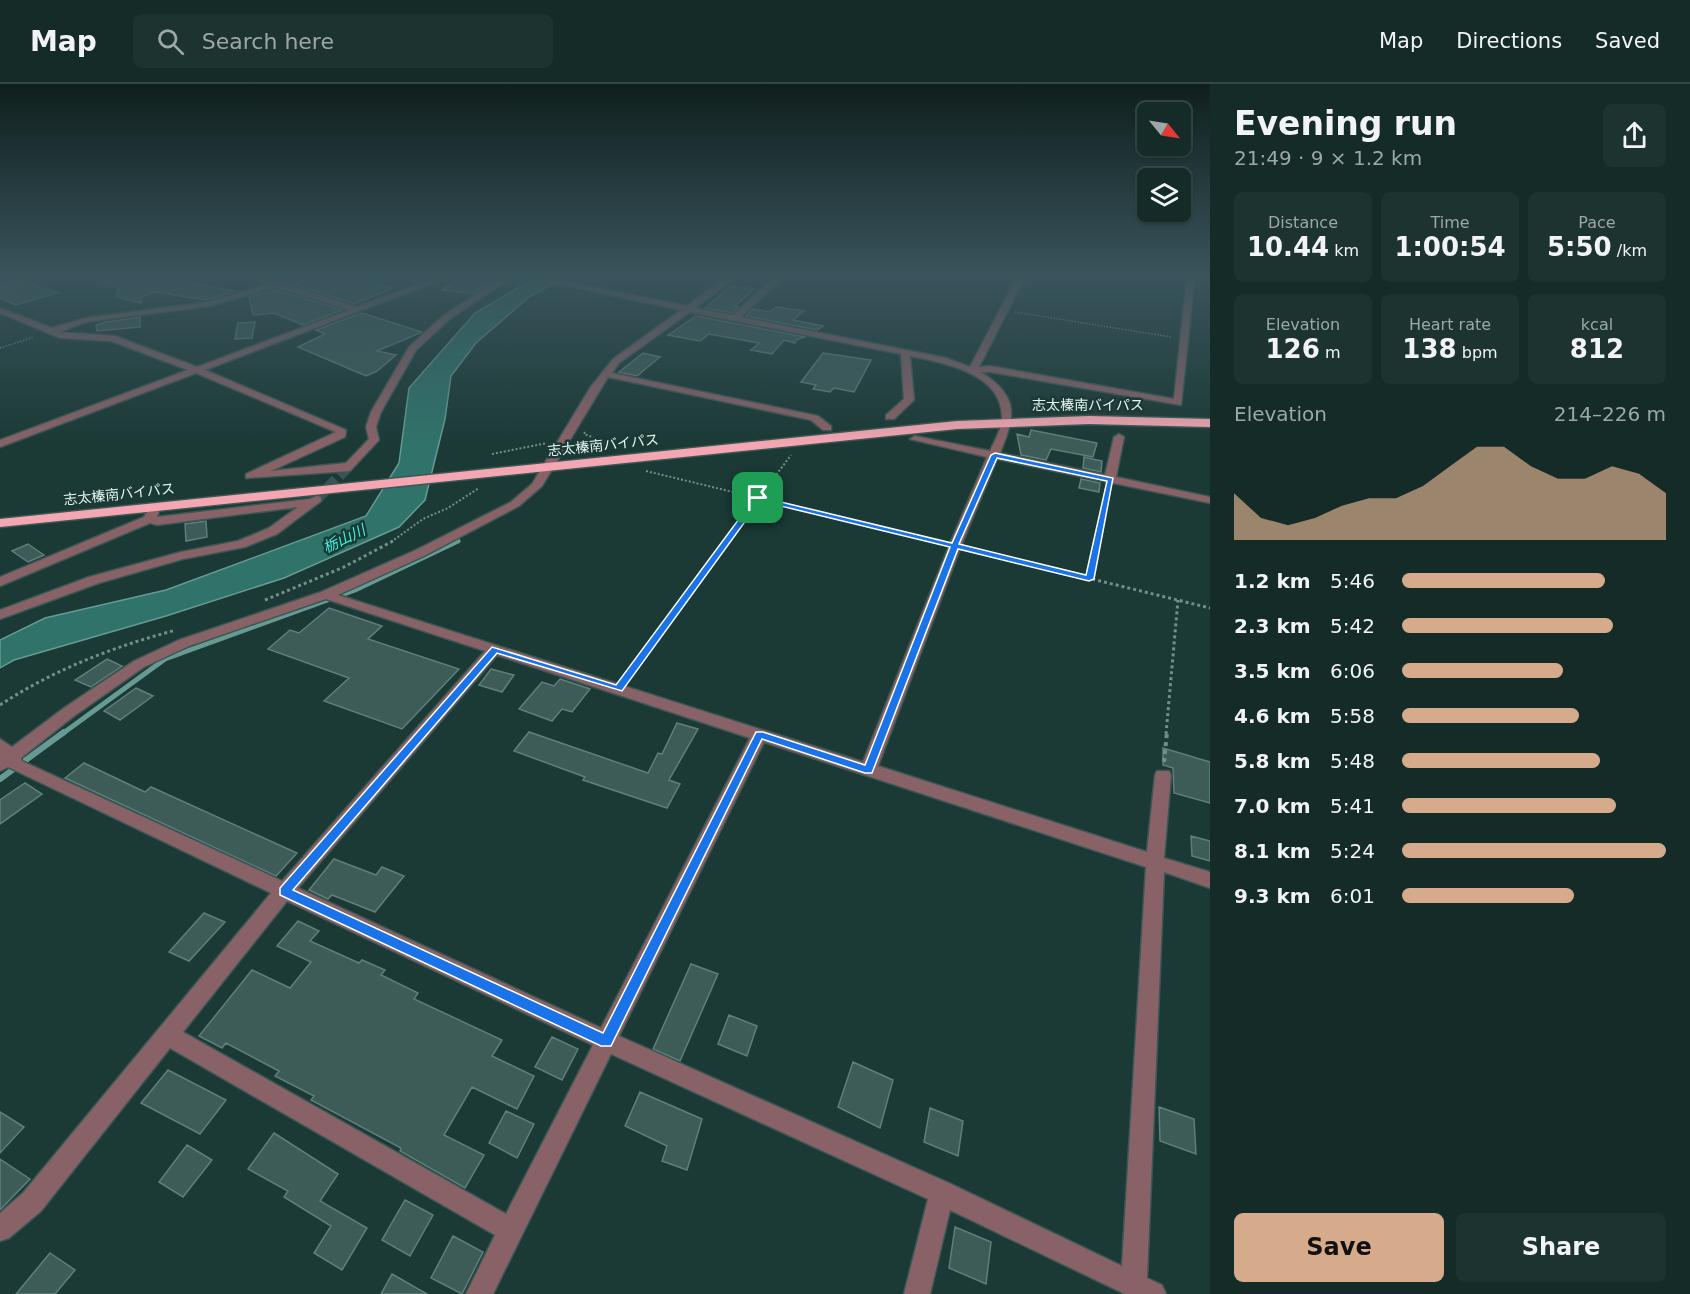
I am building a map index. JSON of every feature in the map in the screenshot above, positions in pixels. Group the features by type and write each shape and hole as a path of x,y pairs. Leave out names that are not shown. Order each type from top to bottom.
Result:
{"highway":[{"name":"志太榛南バイパス","path":"458,472 557,454 827,428 1151,411 1210,414"},
{"name":"志太榛南バイパス","path":"0,512 458,472 548,467 1007,419 1210,423"},
{"name":"志太榛南バイパス","path":"0,523 152,513 375,480"}],"street":[{"path":"0,444 301,331"},
{"path":"50,332 63,336 112,338 200,370 341,430 341,435 324,444 250,476 348,468 374,440 371,427 376,411 412,349 431,331"},
{"path":"658,331 624,356 605,374 537,486 515,504 333,597 184,643 139,664 4,755 15,765 606,1041 942,1193 1144,1290 1155,862 1163,775"},
{"path":"797,331 905,353 973,370 990,369 1178,403 1186,331"},
{"path":"973,370 993,331"},
{"path":"890,417 909,400 905,353"},
{"path":"868,770 955,546 995,455 1007,419 996,388 973,370"},
{"path":"605,374 813,418 827,428"},
{"path":"1110,479 1119,437"},
{"path":"915,439 1210,500"},
{"path":"0,582 152,513 157,521 315,500 273,531 241,544 182,556 94,580 0,615"},
{"path":"333,597 1210,880"},
{"path":"0,1229 32,1202 284,891 495,649"},
{"path":"478,1294 760,734"},
{"path":"168,1035 510,1230"},
{"path":"917,1294 942,1193"}],"path":[{"path":"1136,331 1185,339"},
{"path":"0,348 50,332"},
{"path":"590,424 584,434 606,442"},
{"path":"492,454 547,443 552,435"},
{"path":"618,689 794,452 796,449 791,441"},
{"path":"641,470 1210,608"},
{"path":"1089,579 1110,479"},
{"path":"255,604 344,567 393,541 423,519 448,508 484,484"},
{"path":"1163,775 1178,600"},
{"path":"0,705 40,679 99,651 185,628"}],"water":[{"name":"栃山川","path":"459,331 489,331 476,343 451,376 445,419 425,500 399,527 284,578 166,616 14,660 0,668 0,640 45,618 166,590 366,516 399,463 409,388"}],"building":[{"path":"236,331 253,331 252,338 235,339"},
{"path":"319,331 422,332 377,351 396,355 377,371 366,376 298,347 325,334"},
{"path":"673,331 776,331 805,337 796,340 795,343 784,340 772,354 751,350 759,343 709,334 700,341 668,335"},
{"path":"643,353 660,357 637,376 619,372"},
{"path":"823,353 871,360 854,392 834,388 830,392 813,389 816,385 801,382"},
{"path":"1031,430 1097,443 1093,457 1051,449 1046,460 1021,455 1017,434 1029,437"},
{"path":"1084,457 1102,461 1101,472 1083,468"},
{"path":"1081,479 1100,483 1099,492 1079,488"},
{"path":"206,521 207,537 186,541 185,524"},
{"path":"28,544 44,555 28,562 12,551"},
{"path":"329,608 382,626 368,639 459,669 402,729 324,701 349,678 268,649 290,630 299,633"},
{"path":"107,659 122,666 91,687 75,680"},
{"path":"491,669 514,675 502,692 479,685"},
{"path":"560,679 590,689 572,712 562,709 552,721 519,709 542,682 554,686"},
{"path":"136,688 153,696 120,720 104,711"},
{"path":"677,723 698,729 669,780 680,784 667,808 583,780 585,777 514,751 529,732 648,773 658,753 662,754"},
{"path":"1163,748 1210,762 1210,803 1174,793 1173,768 1163,765"},
{"path":"84,763 145,792 151,787 297,853 276,876 65,778"},
{"path":"25,783 42,794 0,824 0,800"},
{"path":"1191,836 1210,841 1210,861 1192,856"},
{"path":"334,859 376,875 382,867 404,876 375,912 332,895 328,899 309,890"},
{"path":"204,913 225,922 189,961 169,952"},
{"path":"298,921 319,931 310,941 359,963 362,960 385,970 381,975 418,993 414,999 502,1040 492,1056 534,1076 517,1109 472,1087 444,1135 484,1155 465,1188 400,1151 401,1148 311,1100 314,1096 275,1076 279,1071 226,1043 222,1048 199,1036 252,970 290,988 311,962 277,946"},
{"path":"691,964 718,974 680,1061 653,1049"},
{"path":"729,1015 757,1026 747,1056 718,1044"},
{"path":"552,1037 578,1049 562,1080 535,1067"},
{"path":"853,1062 893,1080 880,1128 838,1107"},
{"path":"168,1070 226,1100 200,1134 141,1103"},
{"path":"640,1092 702,1119 687,1170 662,1161 667,1146 625,1126"},
{"path":"1159,1107 1194,1119 1196,1154 1160,1141"},
{"path":"930,1108 963,1121 958,1156 924,1142"},
{"path":"506,1111 534,1124 517,1158 489,1143"},
{"path":"0,1112 24,1127 0,1153"},
{"path":"274,1133 338,1174 320,1201 367,1228 342,1270 314,1253 331,1226 284,1197 288,1191 248,1169"},
{"path":"187,1145 212,1160 183,1197 159,1182"},
{"path":"0,1159 30,1179 0,1210"},
{"path":"405,1200 433,1215 410,1256 382,1240"},
{"path":"955,1227 991,1242 986,1284 949,1268"},
{"path":"453,1236 483,1252 462,1294 431,1278"},
{"path":"50,1253 75,1270 55,1294 16,1294"},
{"path":"392,1274 427,1294 381,1294"}],"waterway":[{"path":"62,734 165,659 355,590 458,541 456,542"},
{"path":"0,779 64,732"}],"tunnel":[{"path":"317,499 346,469"}],"route":[{"path":"758,498 618,689 495,649 284,891 606,1041 760,734 868,770 955,546 1089,579 1110,479 995,455 955,546 758,498"}]}
